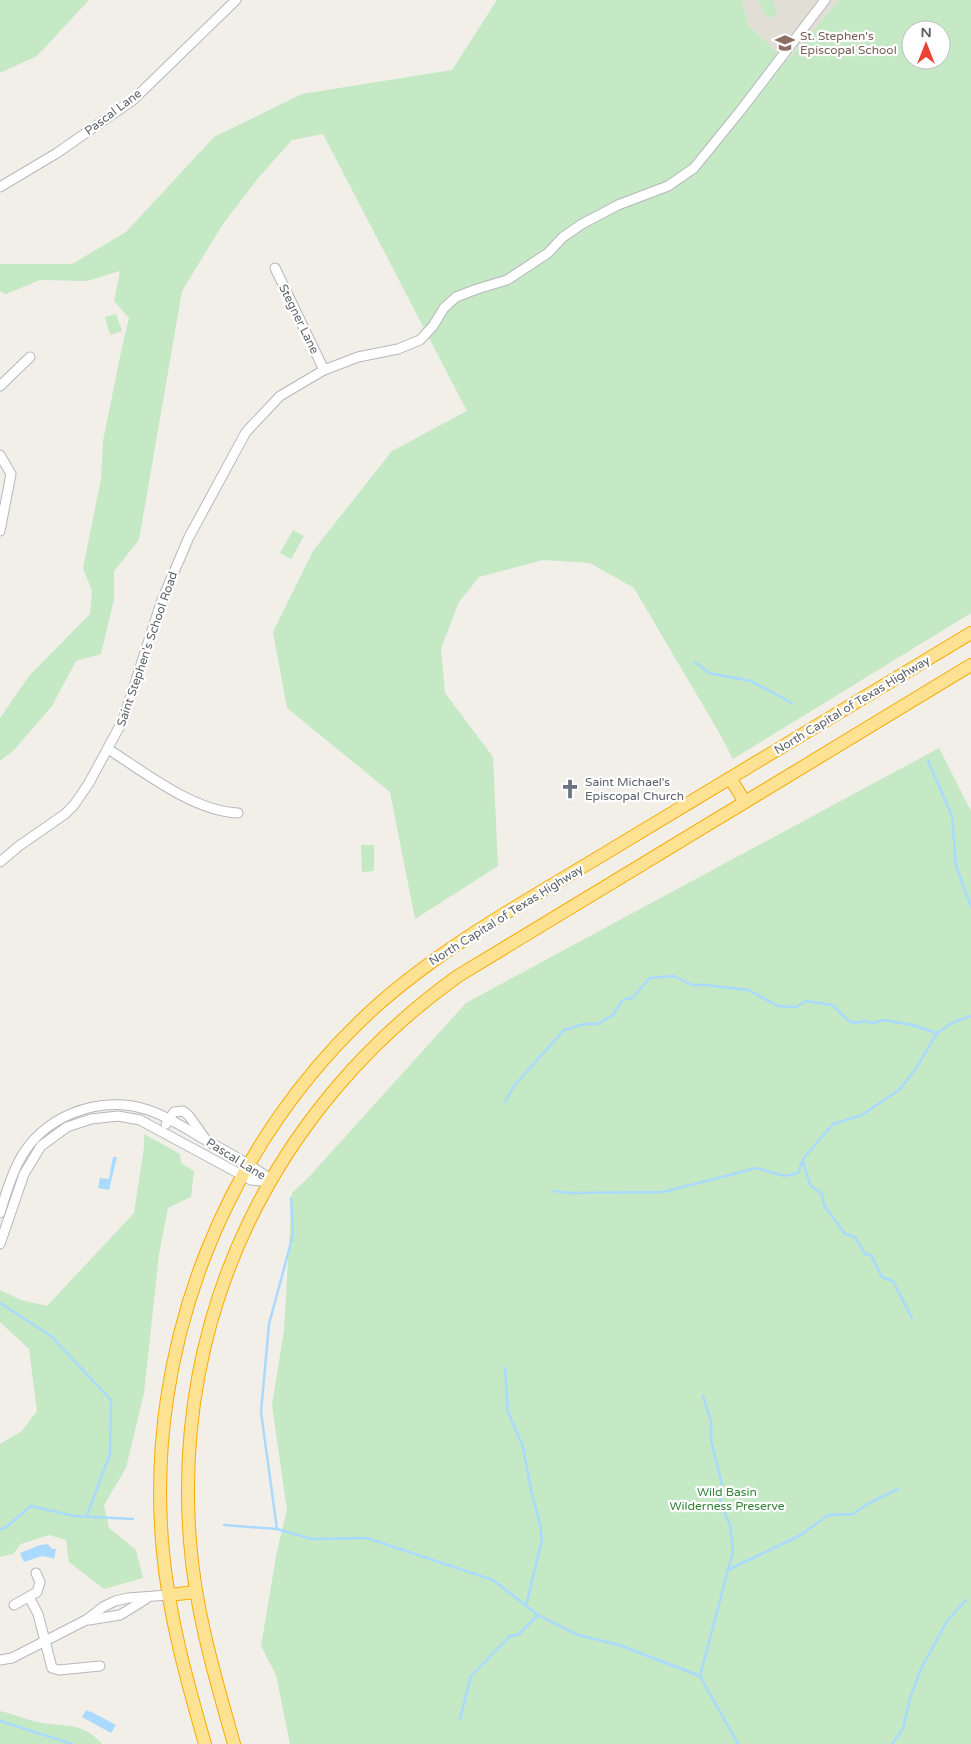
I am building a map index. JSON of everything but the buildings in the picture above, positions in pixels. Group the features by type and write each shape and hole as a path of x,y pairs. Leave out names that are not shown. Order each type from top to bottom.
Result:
{"highway":[{"name":"North Capital of Texas Highway","path":"204,1744 177,1640 168,1595 160,1521 162,1441 172,1373 184,1318 200,1268 220,1219 245,1170 278,1119 319,1064 359,1022 401,985 444,952 971,633"},
{"path":"234,1744 204,1632 196,1592 190,1540 188,1494 191,1437 198,1376 211,1323 245,1228 270,1179 306,1125 349,1073 385,1036 437,992 495,953 971,665"},
{"path":"730,778 745,802"},
{"path":"168,1595 196,1592"}],"street":[{"name":"Pascal Lane","path":"0,187 57,153 133,100 236,0"},
{"name":"Saint Stephen's School Road","path":"0,862 19,846 65,814 74,805 108,750 129,706 162,600 177,564 246,432 280,396 324,370 358,357 398,349 420,340 433,326 444,308 456,297 507,280 548,253 563,237 582,224 618,206 668,186 694,168 741,110 824,0"},
{"name":"Stegner Lane","path":"274,268 324,370"},
{"path":"0,386 30,357"},
{"path":"0,455 11,474 0,531"},
{"path":"108,750 198,804 220,811 238,813"},
{"name":"Pascal Lane","path":"0,1213 18,1162 31,1144 46,1129 71,1113 91,1108 116,1105 148,1110 169,1119 210,1142 245,1170"},
{"path":"143,1121 148,1110"},
{"path":"162,1131 176,1111 185,1112 190,1116 201,1134 210,1142"},
{"name":"Pascal Lane","path":"0,1244 24,1174 31,1159 41,1146 71,1125 102,1117 118,1116 143,1121 245,1170 270,1179"},
{"path":"46,1129 52,1138"},
{"path":"5,1198 14,1202"},
{"path":"14,1605 37,1592 39,1579 36,1573"},
{"path":"0,1660 12,1658 86,1620 103,1607 115,1601 128,1598 168,1595"},
{"path":"29,1597 38,1614 50,1663 54,1669 100,1666"},
{"path":"86,1620 120,1615 148,1598"},
{"path":"115,1601 120,1615"}],"shaded area":[{"name":"St. Stephen's Episcopal School","path":"742,0 839,0 787,61 749,26"}],"green space":[{"path":"0,0 89,0 37,56 0,73"},
{"path":"497,0 742,0 749,26 787,61 839,0 971,0 971,613 733,759 634,588 590,563 543,560 479,577 459,602 441,648 445,693 493,757 498,866 415,919 390,792 287,708 273,632 313,551 392,451 467,411 323,134 292,140 258,178 223,224 182,291 139,540 114,571 114,599 101,654 76,661 52,706 15,749 0,761 0,718 29,676 90,614 92,591 83,568 101,479 103,441 129,318 114,301 120,271 87,281 40,280 6,294 0,291 0,264 72,264 126,232 214,137 302,94 452,70"},
{"path":"759,0 772,0 778,14 767,19"},
{"path":"116,314 122,331 110,335 105,317"},
{"path":"293,530 304,536 291,559 280,553"},
{"name":"Wild Basin Wilderness Preserve","path":"939,748 971,811 971,1744 290,1744 276,1675 261,1646 277,1551 287,1510 272,1405 284,1330 292,1193 308,1178 466,1003"},
{"path":"361,845 374,845 374,871 362,872"},
{"path":"144,1134 180,1154 181,1163 194,1171 191,1197 168,1208 159,1254 144,1393 126,1468 104,1505 109,1528 136,1550 143,1578 104,1589 69,1562 66,1540 49,1535 21,1544 13,1554 0,1557 0,1444 22,1431 37,1411 29,1349 0,1322 0,1290 21,1300 47,1306 134,1213 144,1147"},
{"path":"0,1711 46,1724 79,1728 87,1731 102,1744 0,1744"}],"water":[{"path":"113,1157 117,1157 109,1190 98,1188 100,1178 109,1179"},
{"path":"48,1544 52,1549 56,1549 54,1559 42,1556 24,1562 20,1553"},
{"path":"86,1710 116,1725 111,1733 82,1717"}],"waterway":[{"path":"695,662 709,673 751,681 792,703"},
{"path":"928,761 952,816 956,866 971,907"},
{"path":"505,1102 514,1086 564,1030 584,1024 598,1024 613,1015 622,1001 627,998 631,999 650,978 674,976 692,985 748,990 778,1006 796,1007 806,1001 832,1005 849,1021 854,1023 865,1021 873,1023 884,1020 912,1025 937,1033"},
{"path":"554,1191 568,1193 663,1192 757,1168 784,1176 798,1173 803,1159 833,1124 862,1115 899,1090 915,1070 937,1033 952,1023 971,1016"},
{"path":"803,1161 810,1185 822,1194 824,1205 845,1234 855,1237 865,1254 871,1255 882,1277 893,1281 912,1318"},
{"path":"291,1198 293,1235 269,1324 261,1412 277,1529 312,1539 367,1538 493,1580 538,1615 578,1635 619,1645 700,1676"},
{"path":"0,1303 51,1336 111,1400 110,1454 87,1515"},
{"path":"505,1368 508,1412 523,1447 542,1540 526,1606"},
{"path":"703,1396 711,1421 711,1440 722,1485 720,1503 730,1525 733,1551 700,1676 738,1744"},
{"path":"728,1570 801,1535 828,1515 853,1514 869,1503 898,1489"},
{"path":"0,1529 5,1528 31,1506 74,1516 133,1519"},
{"path":"224,1525 277,1529"},
{"path":"892,1744 903,1729 910,1698 921,1669 947,1621 966,1600"},
{"path":"460,1719 471,1676 510,1636 518,1635 538,1615"},
{"path":"0,1721 72,1744"}],"place":[{"name":"St. Stephen's Episcopal School","path":"785,43"},
{"name":"Saint Michael's Episcopal Church","path":"570,789"}]}
